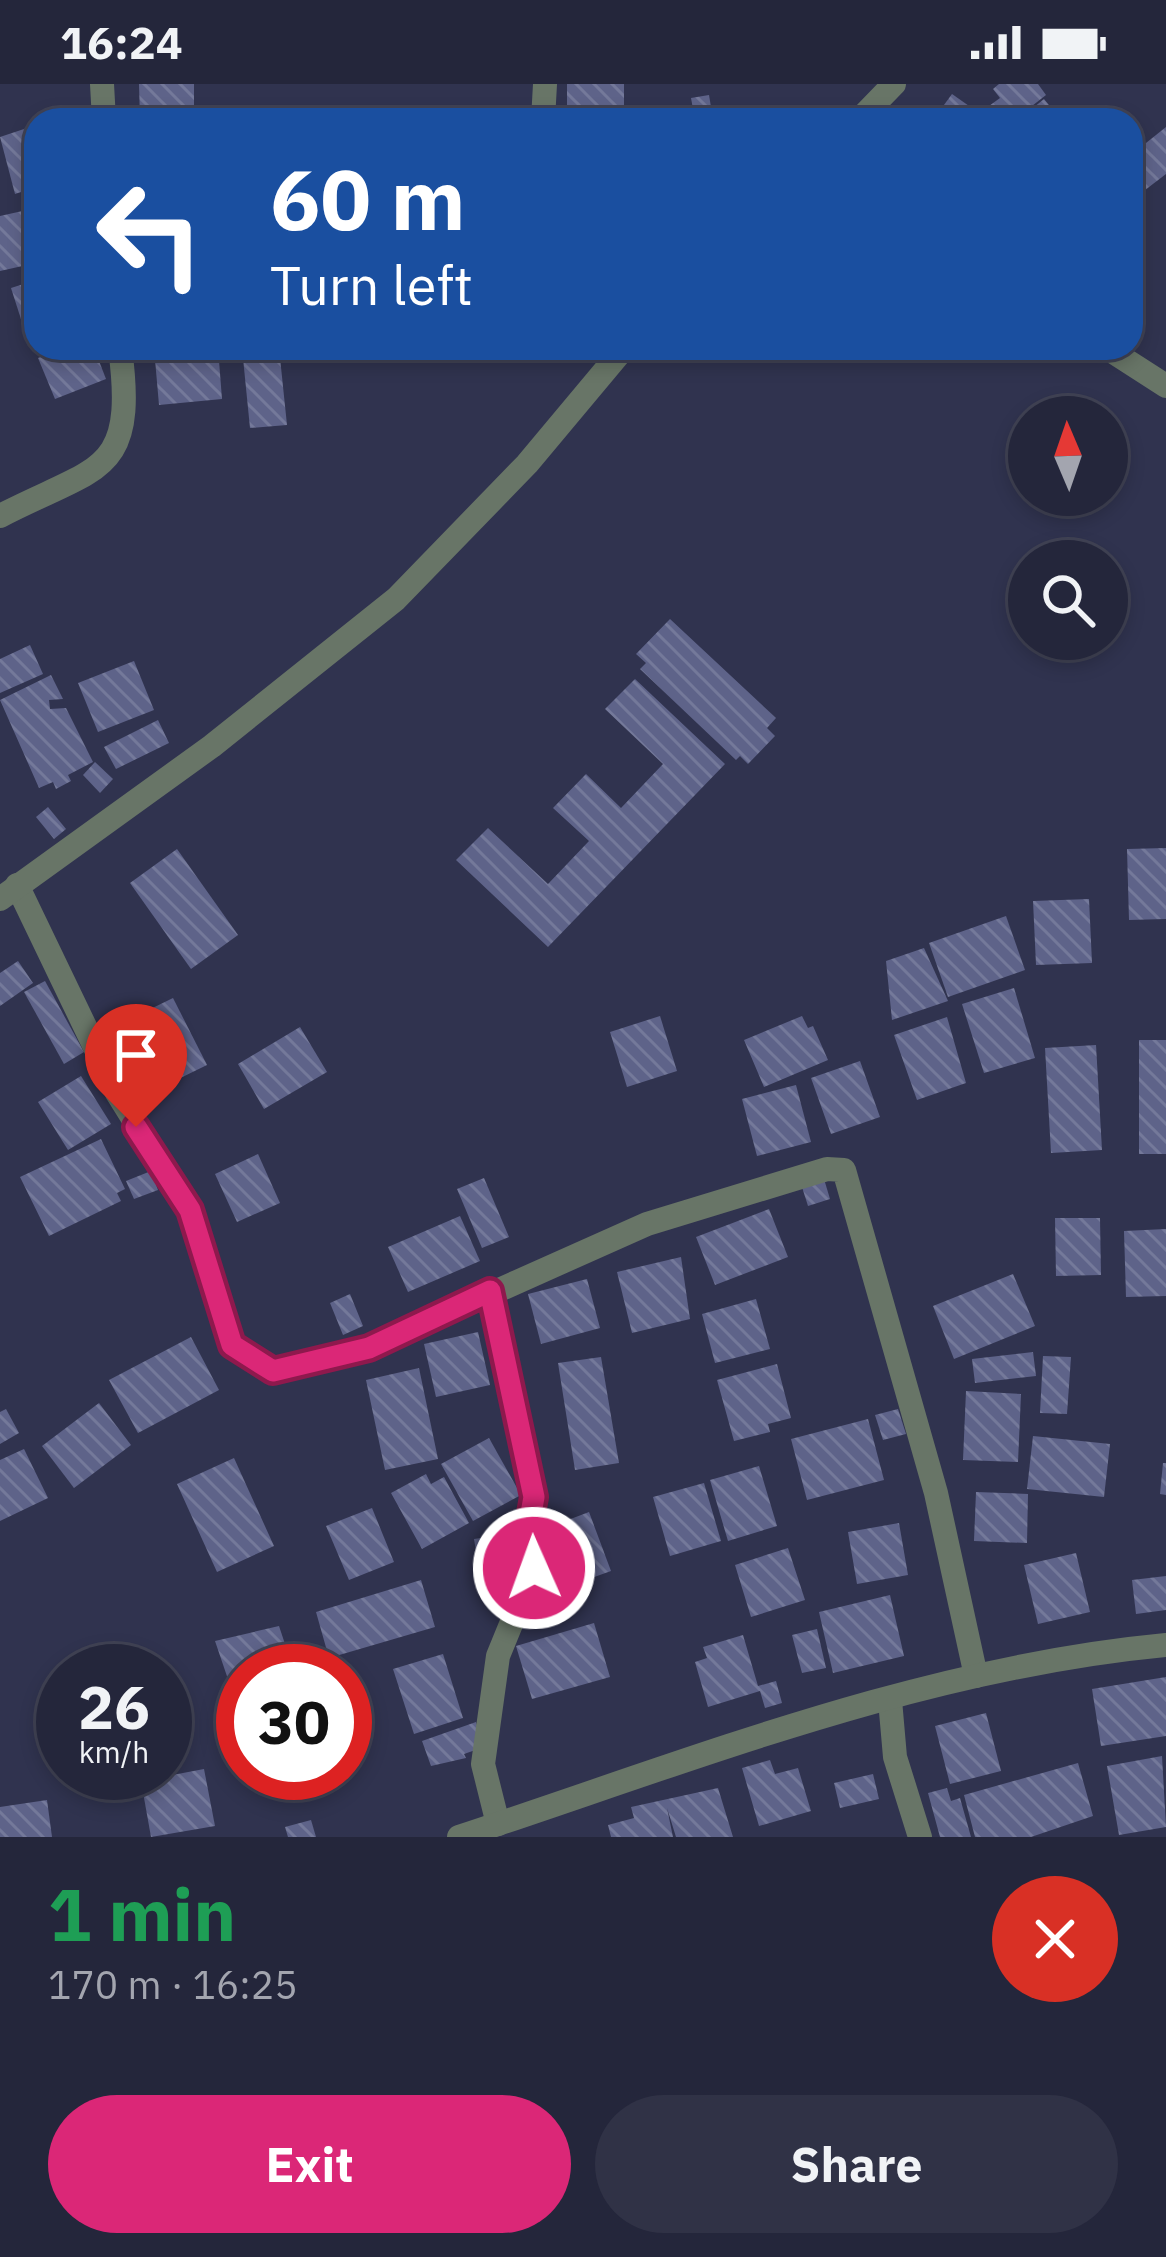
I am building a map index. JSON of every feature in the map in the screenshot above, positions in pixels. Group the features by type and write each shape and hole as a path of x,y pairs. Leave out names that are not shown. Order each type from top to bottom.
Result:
{"street":[{"path":"871,108 894,84"},
{"path":"0,516 78,480 111,454 127,421 122,360"},
{"path":"609,360 527,464 396,598 212,746 9,892 117,1093 190,1210 220,1317 241,1353 273,1371 369,1348 647,1224 806,1175 844,1170 936,1493 976,1676"},
{"path":"1126,360 1166,386"},
{"path":"490,1291 534,1497 528,1530 534,1568 498,1656 483,1763 498,1824"},
{"path":"459,1837 767,1731 976,1676 1166,1645"},
{"path":"890,1700 895,1757 920,1837"}],"building":[{"path":"139,84 194,84 194,108 140,108"},
{"path":"567,84 624,84 624,108 567,108"},
{"path":"999,84 1038,84 1046,95 1029,108 991,108 1000,98 993,89"},
{"path":"952,94 972,108 942,108"},
{"path":"709,95 711,108 693,108 691,98"},
{"path":"1166,127 1166,174 1143,192 1143,145"},
{"path":"24,129 24,191 15,194 0,137"},
{"path":"24,211 24,266 0,271 0,216"},
{"path":"24,284 24,329 11,288"},
{"path":"39,360 99,360 106,379 55,399"},
{"path":"155,360 219,360 222,399 159,405"},
{"path":"243,360 280,360 287,425 250,428"},
{"path":"670,619 776,718 767,728 775,736 748,764 740,756 736,760 640,669 646,663 636,654"},
{"path":"30,645 43,674 0,693 0,659"},
{"path":"134,661 154,710 98,732 78,683"},
{"path":"51,675 63,699 49,700 50,709 66,708 93,762 68,775 71,781 56,789 53,782 39,788 0,700"},
{"path":"635,679 725,764 548,947 456,860 488,828 548,884 589,841 553,808 586,774 621,808 663,764 605,709"},
{"path":"158,720 169,743 116,769 104,747"},
{"path":"95,762 113,779 100,793 83,775"},
{"path":"48,807 66,829 54,839 36,817"},
{"path":"1166,848 1166,919 1129,920 1127,849"},
{"path":"177,849 238,935 191,969 130,883"},
{"path":"1089,899 1092,963 1036,965 1033,901"},
{"path":"1006,916 1025,970 948,997 929,943"},
{"path":"924,948 948,1001 892,1020 886,961"},
{"path":"18,961 33,983 0,1006 0,973"},
{"path":"45,981 84,1052 64,1064 24,992"},
{"path":"1014,988 1035,1058 984,1073 962,1004"},
{"path":"173,998 207,1065 162,1087 128,1020"},
{"path":"660,1016 677,1071 627,1087 610,1032"},
{"path":"802,1016 808,1028 813,1026 828,1060 764,1087 744,1040"},
{"path":"947,1017 966,1083 917,1100 894,1035"},
{"path":"300,1027 327,1072 264,1109 238,1064"},
{"path":"1139,1040 1166,1040 1166,1154 1139,1154"},
{"path":"1096,1045 1102,1150 1051,1153 1045,1048"},
{"path":"860,1061 880,1117 831,1134 811,1078"},
{"path":"81,1076 111,1124 68,1150 38,1102"},
{"path":"796,1085 811,1142 757,1156 742,1099"},
{"path":"101,1139 125,1189 117,1193 121,1201 49,1236 20,1177"},
{"path":"258,1154 280,1203 237,1222 215,1174"},
{"path":"151,1171 158,1190 134,1199 126,1181"},
{"path":"484,1178 509,1237 482,1248 457,1189"},
{"path":"824,1179 830,1199 808,1206 802,1187"},
{"path":"769,1209 788,1257 715,1285 696,1237"},
{"path":"460,1216 480,1261 408,1292 388,1247"},
{"path":"1055,1218 1100,1218 1101,1275 1056,1276"},
{"path":"1166,1229 1166,1296 1126,1297 1124,1231"},
{"path":"681,1257 690,1319 632,1333 617,1272"},
{"path":"1013,1274 1035,1326 954,1359 933,1306"},
{"path":"587,1279 600,1328 541,1344 528,1294"},
{"path":"350,1294 363,1326 343,1335 330,1303"},
{"path":"756,1299 770,1349 715,1363 702,1314"},
{"path":"478,1332 490,1385 436,1397 424,1344"},
{"path":"191,1337 219,1390 138,1433 109,1380"},
{"path":"1033,1352 1036,1376 975,1383 972,1359"},
{"path":"1043,1356 1071,1357 1067,1414 1040,1413"},
{"path":"601,1357 619,1463 575,1470 558,1363"},
{"path":"777,1364 791,1418 768,1424 770,1432 734,1441 717,1380"},
{"path":"419,1368 438,1459 385,1470 366,1380"},
{"path":"966,1391 1021,1394 1018,1462 963,1460"},
{"path":"99,1403 131,1445 74,1488 42,1446"},
{"path":"6,1409 19,1433 0,1444 0,1412"},
{"path":"898,1409 906,1434 883,1440 875,1415"},
{"path":"868,1419 884,1480 807,1500 791,1439"},
{"path":"1033,1436 1110,1444 1104,1497 1027,1489"},
{"path":"489,1438 521,1495 473,1521 441,1464"},
{"path":"24,1449 48,1498 0,1521 0,1460"},
{"path":"234,1458 274,1546 217,1572 177,1484"},
{"path":"1166,1463 1166,1495 1160,1494"},
{"path":"759,1466 777,1526 728,1541 710,1480"},
{"path":"426,1474 431,1484 444,1477 469,1523 422,1549 391,1493"},
{"path":"704,1483 721,1541 670,1556 653,1497"},
{"path":"976,1492 1028,1494 1027,1543 974,1541"},
{"path":"372,1508 394,1562 349,1580 326,1526"},
{"path":"589,1512 611,1571 561,1589 539,1531"},
{"path":"899,1523 908,1575 857,1584 848,1532"},
{"path":"521,1532 528,1574 481,1582 474,1539"},
{"path":"788,1548 805,1600 751,1617 735,1565"},
{"path":"1076,1553 1090,1612 1038,1624 1024,1565"},
{"path":"1166,1576 1166,1610 1136,1614 1132,1580"},
{"path":"421,1580 435,1627 372,1645 325,1644 316,1612"},
{"path":"558,1587 564,1604 543,1612 536,1595"},
{"path":"890,1595 904,1656 833,1673 819,1612"},
{"path":"594,1623 610,1677 532,1699 516,1646"},
{"path":"279,1626 285,1644 216,1644"},
{"path":"817,1629 826,1668 802,1673 792,1635"},
{"path":"743,1635 758,1686 776,1681 782,1703 765,1708 760,1691 708,1707 695,1662 707,1658 703,1647"},
{"path":"443,1654 463,1718 414,1734 393,1669"},
{"path":"1166,1677 1166,1736 1101,1746 1092,1689"},
{"path":"986,1713 1001,1771 950,1784 935,1726"},
{"path":"476,1722 484,1747 464,1754 466,1758 431,1766 422,1741"},
{"path":"1162,1756 1166,1827 1119,1835 1107,1766"},
{"path":"770,1760 775,1774 798,1768 811,1811 759,1826 742,1768"},
{"path":"1078,1763 1093,1816 1031,1837 975,1837 964,1795"},
{"path":"204,1769 215,1826 151,1837 144,1800 192,1800 192,1771"},
{"path":"873,1774 879,1799 840,1808 834,1783"},
{"path":"718,1788 733,1837 676,1837 667,1808 673,1837 611,1837 608,1825 634,1818 631,1807"},
{"path":"947,1788 951,1801 960,1798 971,1837 940,1837 928,1793"},
{"path":"47,1800 52,1837 0,1837 0,1807"},
{"path":"311,1820 316,1837 288,1837 285,1827"}],"route":[{"path":"136,1127 190,1210 232,1345 273,1371 369,1348 490,1291 534,1497 528,1530 534,1568"}]}
